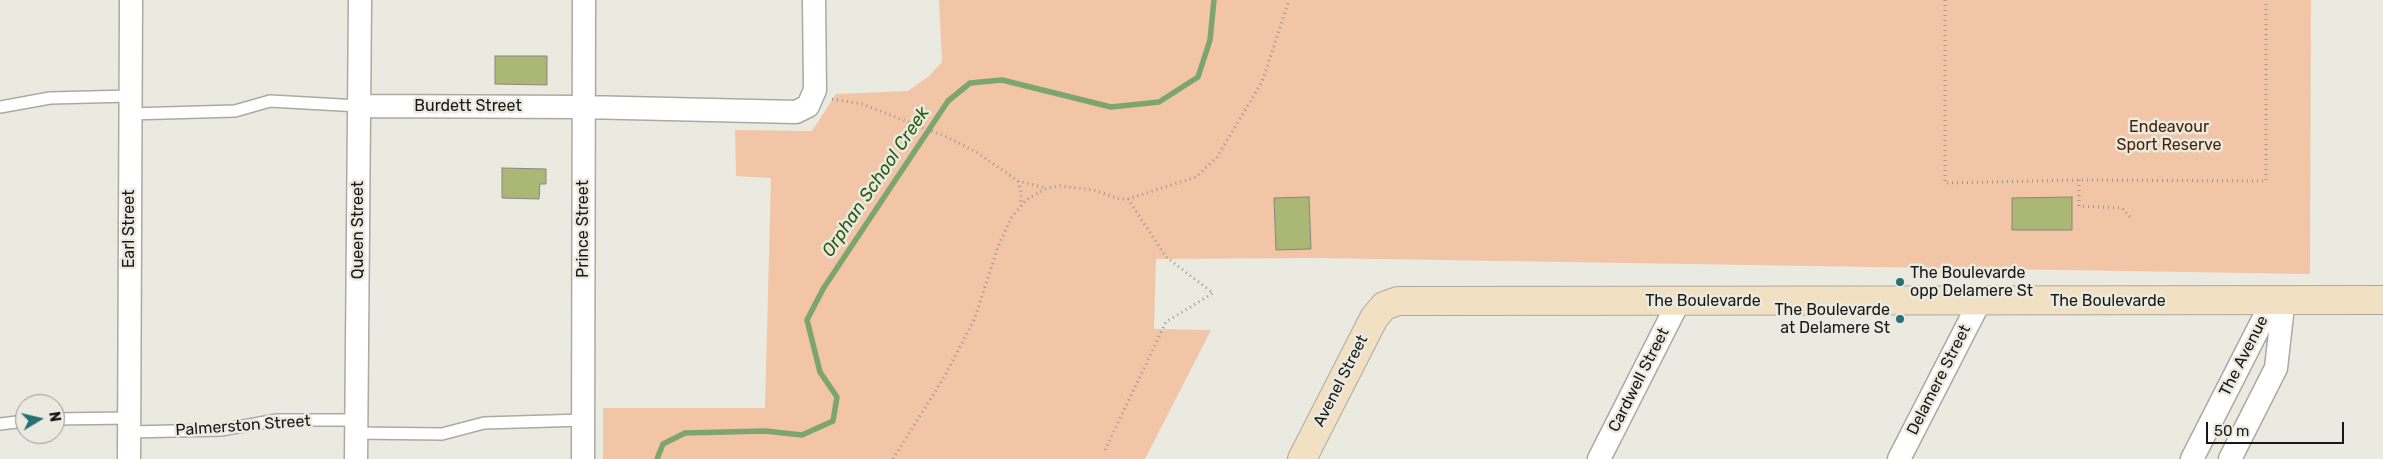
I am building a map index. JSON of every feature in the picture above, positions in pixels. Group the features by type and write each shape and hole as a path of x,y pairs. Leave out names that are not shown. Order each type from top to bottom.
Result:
{"street":[{"name":"Earl Street","path":"129,459 129,105 131,0"},
{"name":"Queen Street","path":"356,459 360,0"},
{"name":"Prince Street","path":"583,459 584,0"},
{"path":"810,100 815,90 814,0"},
{"name":"Burdett Street","path":"359,106 583,107 796,112 810,100"},
{"name":"The Avenue","path":"2192,459 2272,300 2282,315 2276,368 2230,459"},
{"name":"The Boulevarde","path":"1384,306 1398,301 2383,300"},
{"name":"Delamere Street","path":"1899,459 1980,301"},
{"name":"Cardwell Street","path":"1599,459 1679,302"},
{"name":"Avenel Street","path":"1302,459 1374,318 1384,306"}],"lane":[{"name":"Burdett Street","path":"0,107 50,98 235,111 270,101 359,106"},
{"name":"Palmerston Street","path":"65,420 221,430 277,420 442,434 484,423 583,420"},
{"path":"0,424 15,422"}],"path":[{"path":"893,459 942,379 974,320 998,246 1011,218 1026,200 1047,188 1060,186 1085,189 1119,199 1128,198 1196,177 1217,157 1262,82 1289,0"},
{"path":"1945,0 1946,183 2079,180 2266,180 2266,0"},
{"path":"810,100 862,104 887,113 947,137 986,158 1018,181 1047,188"},
{"path":"2079,180 2079,206 2122,208 2132,219"},
{"path":"1018,181 1021,192 1021,207"},
{"path":"1105,450 1166,322 1213,293 1166,257 1128,198"}],"green space":[{"name":"Endeavour Sport Reserve","path":"939,0 2311,0 2310,274 1317,258 1156,259 1154,329 1211,330 1145,459 603,459 603,408 765,408 771,178 736,176 735,130 812,131 836,94 908,91 929,76 942,62"}],"building":[{"path":"495,56 547,56 547,85 495,84"},
{"path":"502,168 546,169 546,184 540,184 539,199 502,198"},
{"path":"1309,197 1311,249 1276,250 1274,198"},
{"path":"2072,197 2072,230 2012,230 2012,198"}],"waterway":[{"name":"Orphan School Creek","path":"657,459 663,444 685,433 765,431 802,435 833,421 837,397 820,372 807,320 823,289 948,101 970,83 1002,80 1111,107 1159,102 1198,77 1210,40 1214,0"}],"place":[{"name":"The Boulevarde opp Delamere St","path":"1900,282"},
{"name":"The Boulevarde at Delamere St","path":"1900,319"}]}
